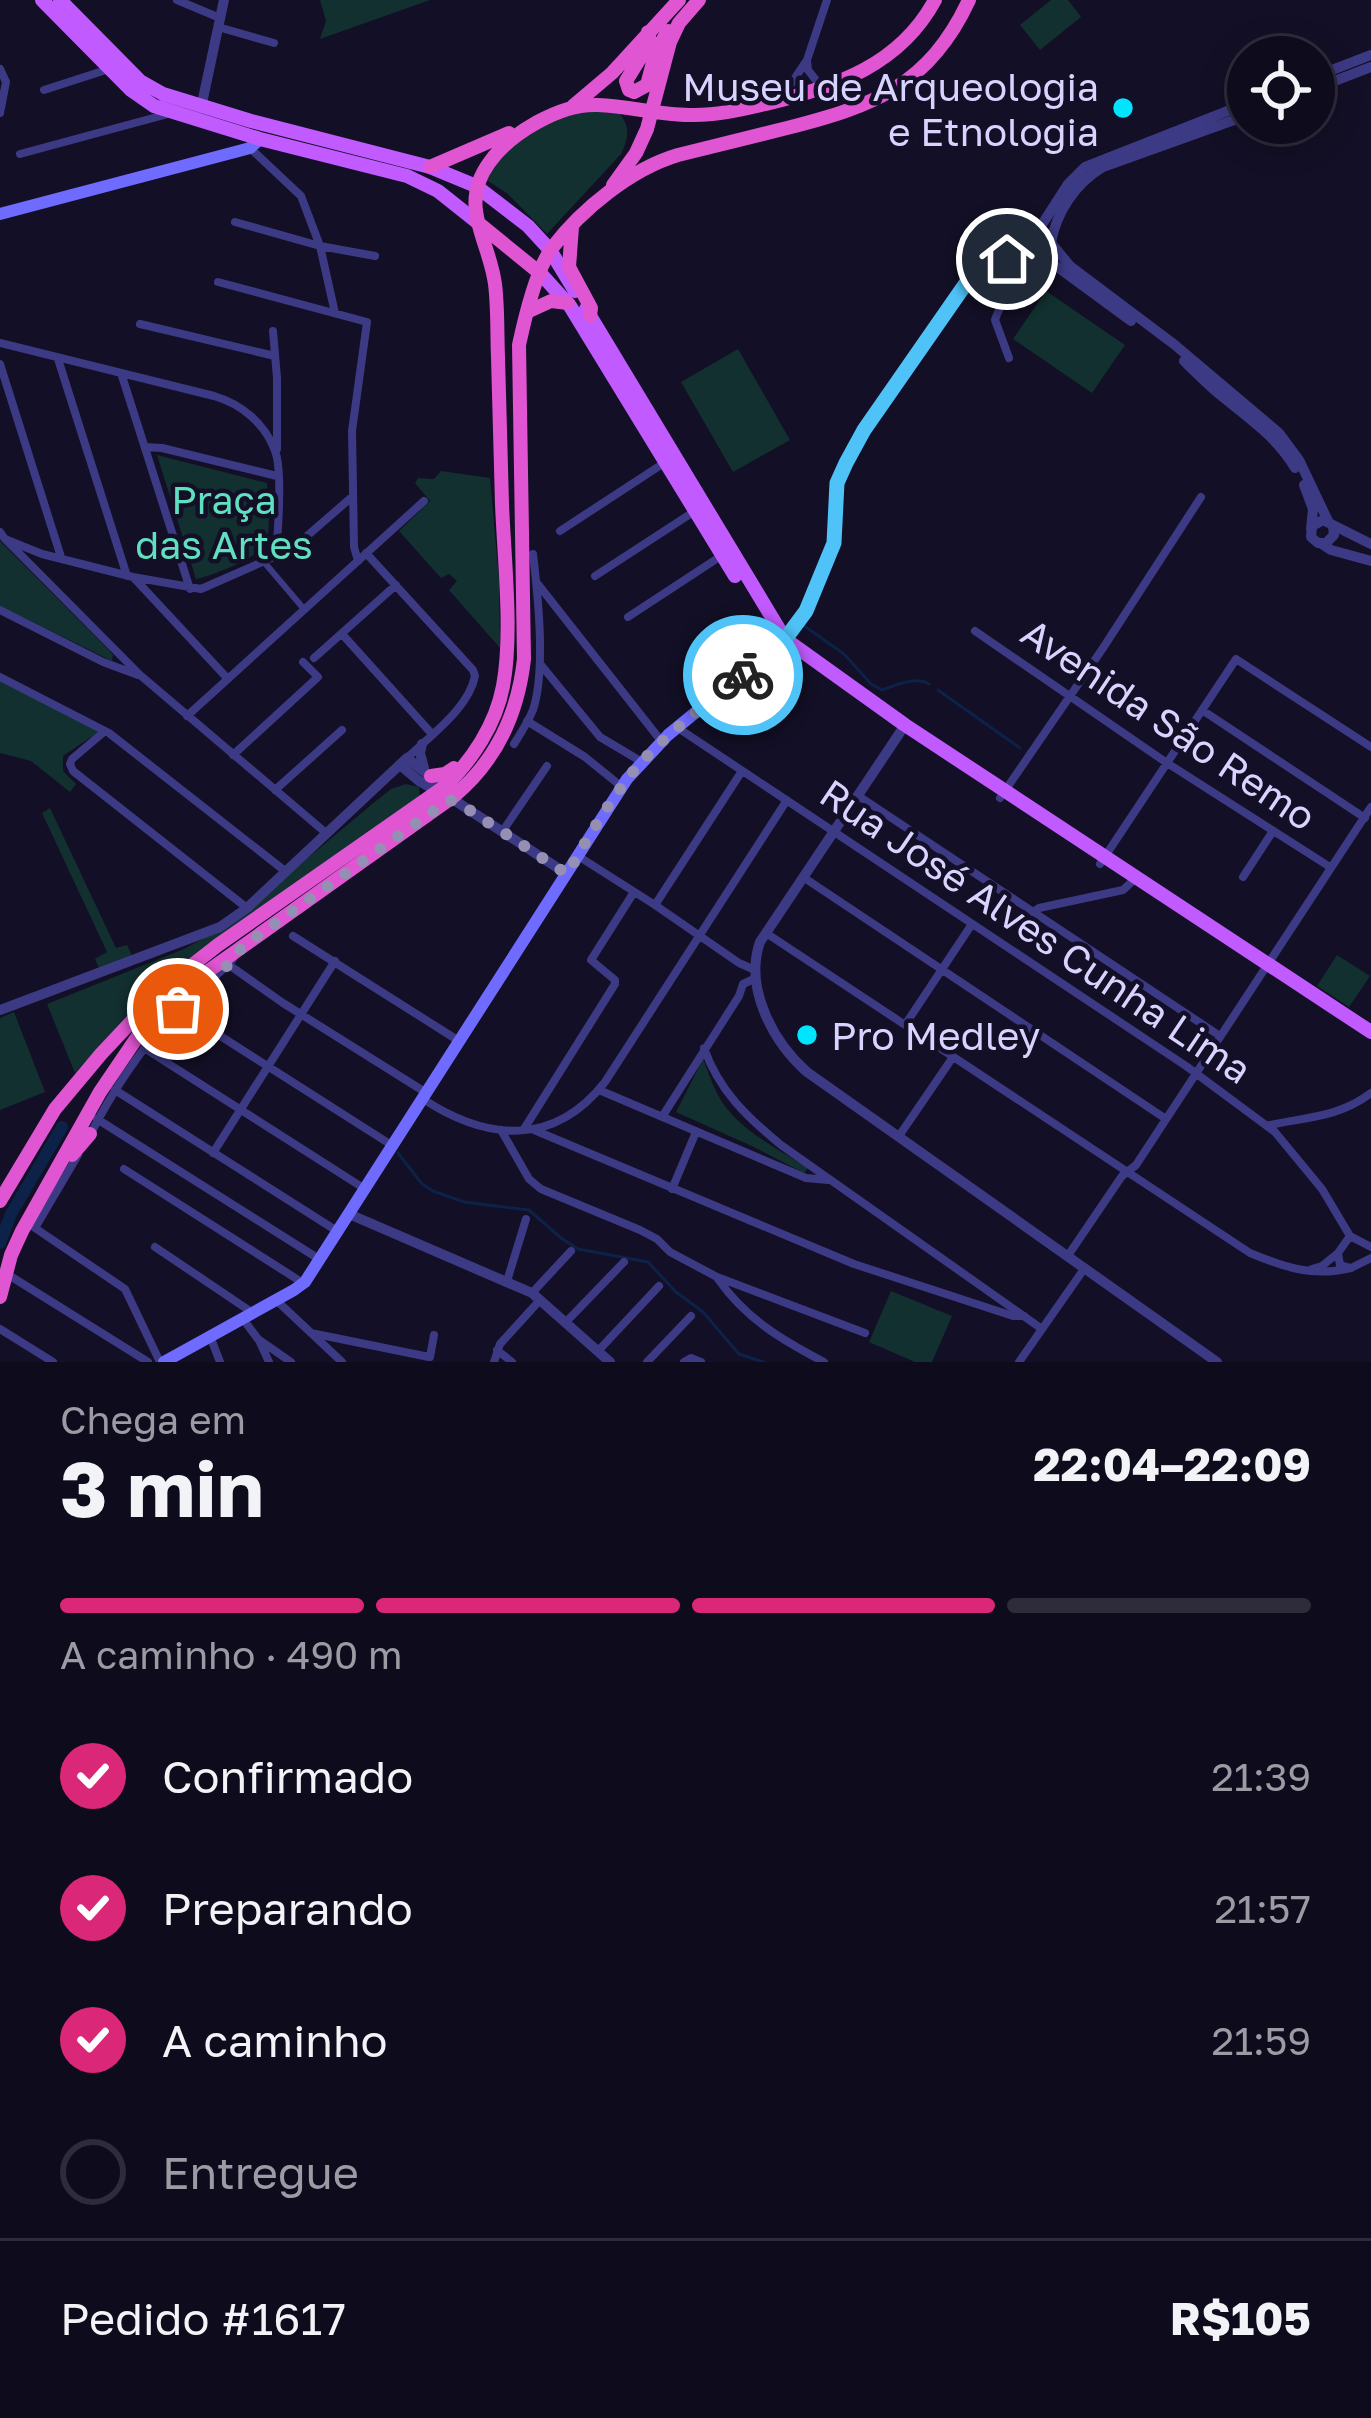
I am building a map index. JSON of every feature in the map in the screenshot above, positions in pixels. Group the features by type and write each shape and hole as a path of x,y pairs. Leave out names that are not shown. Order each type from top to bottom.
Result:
{"highway":[{"path":"0,1297 22,1232 100,1092 138,1036 176,996 294,908 476,749 502,694 506,654 496,303 474,206 476,186 488,164 513,137 570,109 679,0"},
{"path":"648,32 650,42 626,81 634,92 646,85 662,38 699,0"},
{"path":"430,167 570,109 601,105 676,115 712,114 849,80 917,26 935,0"},
{"path":"610,189 665,159 832,116 875,100 909,78 940,47 969,0"},
{"path":"0,1201 64,1097 158,992 422,802 434,785 475,777 501,740 511,718 524,659 517,365 527,312 550,250 610,189 636,153 680,23"},
{"path":"620,108 632,122 636,153"},
{"path":"477,222 541,274"},
{"path":"572,227 569,268 591,308 590,316"},
{"path":"500,239 528,250 550,250"},
{"path":"527,312 551,301 568,303"},
{"path":"294,908 303,897 302,886"},
{"path":"53,1177 90,1134"}],"main road":[{"path":"42,0 142,99 176,112 200,114"},
{"path":"60,0 140,81 200,114 256,137 416,180 446,196 477,222"},
{"path":"1,210 235,152 256,137 430,167 476,186 528,226 550,250 783,643"},
{"path":"541,274 568,303 722,555 783,643 903,729 1371,1042"},
{"path":"162,1362 303,1283 622,787 662,742 783,643"},
{"path":"1266,968 1371,1032"}],"street":[{"path":"177,0 219,23 274,43"},
{"path":"200,114 224,0"},
{"path":"781,100 807,60 827,0"},
{"path":"1335,69 1371,55"},
{"path":"807,60 808,70 822,88"},
{"path":"1335,81 1371,68"},
{"path":"0,69 6,87 0,113"},
{"path":"44,90 111,69"},
{"path":"20,154 176,112"},
{"path":"1226,118 1085,167 1068,184 1032,247 1050,265 1172,349 1263,428 1302,480 1313,509 1313,540 1371,562"},
{"path":"1037,252 1047,251 1058,218 1090,175 1226,118"},
{"path":"256,137 302,196 320,246 335,313"},
{"path":"235,222 375,256"},
{"path":"1034,237 1043,234 1070,266 1175,345 1279,433 1299,460 1331,525 1332,538 1322,544"},
{"path":"783,643 806,611 834,543 837,483 864,430 969,279 993,261 1007,259 1015,275 995,320 1010,358"},
{"path":"218,282 367,322 352,431 358,561"},
{"path":"140,324 275,356"},
{"path":"273,331 279,426 276,555"},
{"path":"0,344 240,406 277,452"},
{"path":"58,358 130,576 228,679"},
{"path":"0,364 61,558"},
{"path":"122,374 190,589"},
{"path":"145,447 278,476"},
{"path":"560,531 665,462"},
{"path":"3,535 38,553 190,589 209,588 292,549 352,496"},
{"path":"1003,795 1201,497"},
{"path":"187,716 424,501"},
{"path":"596,576 695,511"},
{"path":"1311,529 1317,521 1371,544"},
{"path":"3,535 140,675 326,833"},
{"path":"29,564 38,553"},
{"path":"0,1010 207,933 247,908 383,782 470,691 476,679 473,670 366,553"},
{"path":"514,744 536,695 540,663 533,554"},
{"path":"628,617 722,555"},
{"path":"264,562 304,610"},
{"path":"537,583 662,742"},
{"path":"314,658 395,585"},
{"path":"0,610 103,662 140,675"},
{"name":"Avenida São Remo","path":"975,631 1167,763 1330,867"},
{"path":"342,634 426,739"},
{"path":"1102,860 1236,659 1371,747"},
{"path":"233,755 317,677 303,662"},
{"path":"540,663 600,737 642,762"},
{"path":"0,677 105,731 302,886"},
{"path":"1202,710 1365,818"},
{"path":"527,721 622,787"},
{"name":"Rua José Alves Cunha Lima","path":"678,728 1268,1125 1335,1114 1371,1093"},
{"path":"662,1117 746,988 766,933 903,729"},
{"path":"275,790 341,730"},
{"path":"105,731 73,759 73,771 247,908"},
{"path":"426,739 420,753 434,785"},
{"path":"404,761 567,874"},
{"path":"502,832 547,766"},
{"path":"655,905 742,770"},
{"path":"383,782 434,785"},
{"path":"857,795 1220,1036"},
{"path":"229,964 453,1119 501,1130 529,1130 576,1111 598,1090 787,800"},
{"path":"1067,1257 1121,1176 1136,1165 1371,807"},
{"path":"1244,877 1274,831"},
{"path":"578,856 729,954 745,959 769,1022 795,1061 1209,1360"},
{"path":"802,877 1166,1119"},
{"path":"1034,911 1123,890 1134,881"},
{"path":"529,1130 615,984 591,960 634,892"},
{"path":"905,1024 972,924"},
{"path":"766,933 1250,1253 1321,1274 1371,1258"},
{"path":"293,936 459,1042"},
{"path":"162,1362 125,1289 35,1228 144,1048 242,947"},
{"path":"213,1153 334,961"},
{"path":"178,1009 393,1146"},
{"path":"144,1048 365,1189"},
{"path":"704,1048 721,1085 749,1119 1042,1329"},
{"path":"898,1138 953,1057"},
{"path":"115,1090 338,1232"},
{"path":"598,1090 806,1178 829,1180"},
{"path":"98,1119 320,1260"},
{"path":"1268,1125 1322,1189 1350,1237 1371,1247"},
{"path":"501,1130 533,1184 640,1230 717,1276 865,1333"},
{"path":"529,1130 854,1264 1024,1316"},
{"path":"672,1189 696,1132"},
{"path":"124,1168 303,1283"},
{"path":"350,1214 536,1296 610,1362"},
{"path":"507,1281 526,1219"},
{"path":"1305,1270 1322,1266 1350,1237"},
{"path":"155,1247 248,1316 269,1362"},
{"path":"494,1362 496,1350 571,1251"},
{"path":"1338,1253 1340,1265 1351,1268"},
{"path":"566,1322 624,1262"},
{"path":"1019,1362 1084,1269"},
{"path":"6,1273 148,1362"},
{"path":"717,1276 734,1301 761,1326 824,1362"},
{"path":"598,1351 659,1286"},
{"path":"276,1300 342,1362"},
{"path":"647,1362 691,1316"},
{"path":"0,1329 53,1362"},
{"path":"311,1333 429,1360 434,1335"},
{"path":"210,1336 220,1362"},
{"path":"258,1339 291,1362"},
{"path":"496,1350 512,1362"},
{"path":"684,1362 691,1358 701,1362"}],"green space":[{"path":"320,0 430,0 320,39 326,21"},
{"path":"1051,0 1068,0 1081,17 1040,50 1020,25"},
{"path":"579,111 617,111 627,127 626,142 621,154 547,234 508,194 485,179 513,144"},
{"path":"1046,291 1125,345 1092,393 1013,339"},
{"path":"738,349 790,440 733,472 681,382"},
{"name":"Praça das Artes","path":"157,455 267,483 268,530 262,548 235,565 196,579"},
{"path":"441,471 490,478 500,648 449,590 457,581 449,574 441,578 399,531 430,501 415,483 418,478 434,479"},
{"path":"0,541 108,649 112,661 0,606"},
{"path":"0,681 100,731 63,756 63,771 76,784 70,792 31,761 0,753"},
{"path":"406,784 419,787 420,798 150,991 75,1073 47,1004 184,949 228,925 391,789"},
{"path":"50,808 116,948 127,945 132,956 99,968 95,959 107,952 42,813"},
{"path":"1337,955 1370,976 1349,1007 1317,986"},
{"path":"14,1012 45,1092 0,1110 0,1018"},
{"path":"703,1059 718,1095 735,1118 808,1168 804,1173 676,1112"},
{"path":"891,1291 952,1316 932,1362 915,1362 869,1342"}],"waterway":[{"path":"803,625 844,654 882,690 912,681 929,684"},
{"path":"938,690 1020,748"},
{"path":"0,1243 11,1214 62,1127"},
{"path":"398,1153 433,1191 464,1202 529,1210 578,1249 648,1262 703,1312 739,1354 763,1362"}],"way so far":[{"path":"178,1009 277,920 449,800 567,874 642,762 743,675"}],"place":[{"name":"Museu de Arqueologia e Etnologia","path":"1123,108"},
{"name":"Pro Medley","path":"807,1035"}],"route":[{"path":"743,675 780,646 806,611 834,543 837,483 864,430 969,279 993,261 1007,259"}]}
